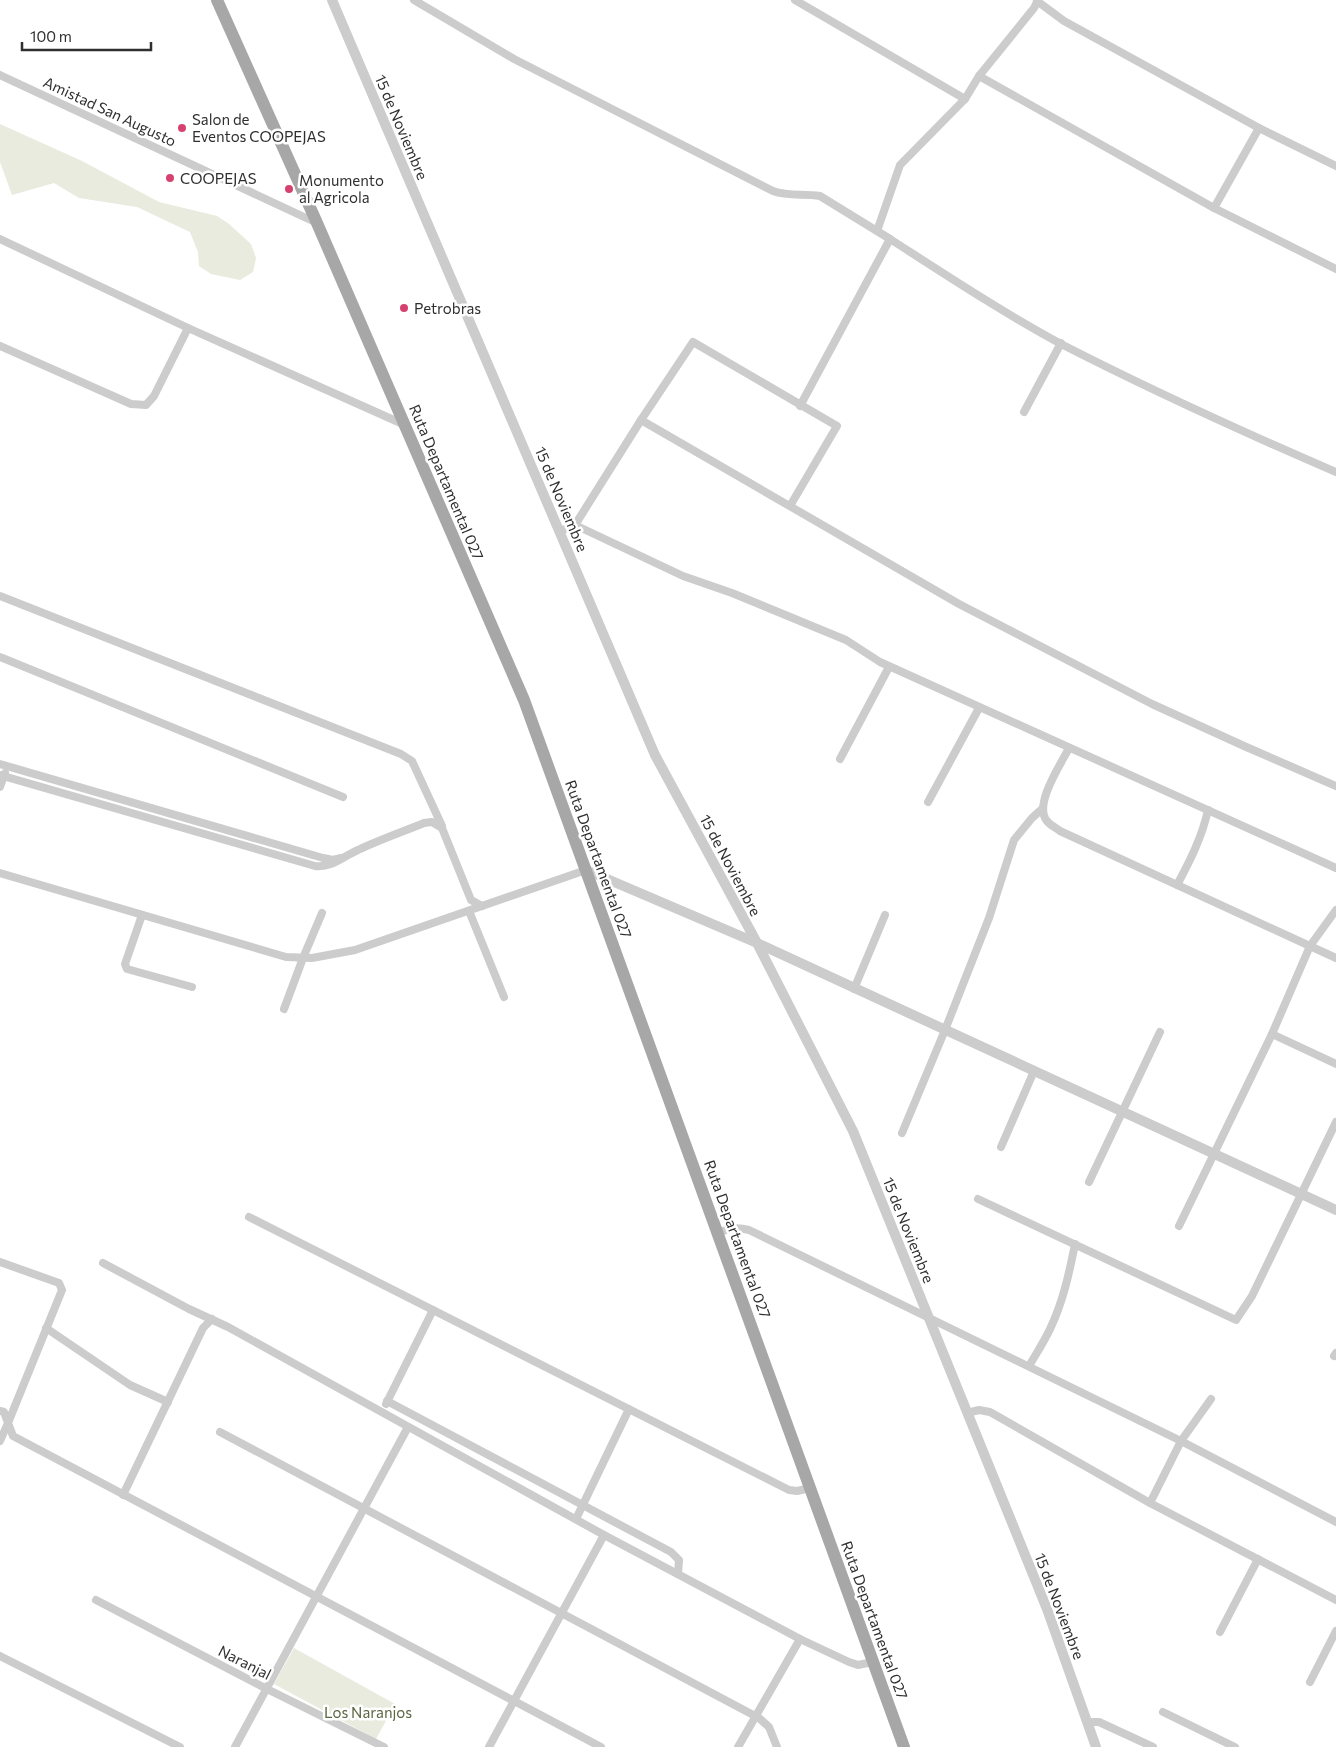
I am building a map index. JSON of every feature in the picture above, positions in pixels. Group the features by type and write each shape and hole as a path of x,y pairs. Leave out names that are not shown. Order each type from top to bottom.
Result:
{"main road":[{"name":"Ruta Departamental 027","path":"219,3 317,223 524,700 904,1747"}],"street":[{"path":"208,0 219,3"},
{"name":"15 de Noviembre","path":"332,0 655,755 757,943 853,1131 1047,1608 1096,1747"},
{"path":"414,0 514,59 783,195 808,194 820,196 978,296 1061,343 1234,428 1336,472"},
{"path":"794,0 965,99"},
{"path":"877,231 900,165 965,99 979,76 1034,8 1038,0 1064,21 1259,128 1336,166"},
{"name":"Amistad San Augusto","path":"0,75 317,223"},
{"path":"979,76 1214,208 1336,269"},
{"path":"1214,208 1259,128"},
{"path":"0,239 188,328 405,426"},
{"path":"800,406 890,239"},
{"path":"0,346 131,404 146,405 154,396 188,328"},
{"path":"560,532 575,525 693,342 837,426 790,506"},
{"path":"1024,412 1061,343"},
{"path":"641,420 959,604 1152,704 1336,786"},
{"path":"575,525 683,576 732,593 846,640 889,667 1336,868"},
{"path":"0,596 401,754 412,761 471,900 482,906"},
{"path":"0,657 343,797"},
{"path":"840,759 889,667"},
{"path":"928,802 979,708"},
{"path":"1069,748 1045,795 1042,809 1046,820 1060,831 1336,958"},
{"path":"0,787 4,765 324,858 333,860 343,858"},
{"path":"2,775 315,866 333,865 357,850 424,823 432,822 442,828"},
{"path":"902,1133 989,918 1014,840 1042,809"},
{"path":"1177,885 1198,844 1208,810"},
{"path":"0,873 286,957 303,958 355,950 586,870 757,943 1336,1210"},
{"path":"1179,1226 1272,1034 1310,946 1336,910"},
{"path":"469,911 504,997"},
{"path":"284,1009 322,913"},
{"path":"854,989 885,914"},
{"path":"142,915 125,964 127,968 192,987"},
{"path":"1089,1182 1160,1032"},
{"path":"1272,1034 1336,1064"},
{"path":"1001,1147 1034,1071"},
{"path":"978,1199 1236,1320 1252,1296 1336,1122"},
{"path":"249,1217 789,1490 797,1491 810,1488"},
{"path":"718,1233 737,1227 749,1230 1181,1441 1335,1521"},
{"path":"1028,1366 1050,1331 1058,1312 1065,1291 1075,1244"},
{"path":"0,1262 59,1283 62,1290 0,1441"},
{"path":"103,1263 189,1309 212,1319 604,1535 800,1638 858,1665 873,1662"},
{"path":"382,1412 433,1310"},
{"path":"123,1495 203,1328 212,1319"},
{"path":"46,1328 130,1385 168,1402"},
{"path":"1150,1503 1181,1441 1211,1399"},
{"path":"387,1401 671,1552 679,1560 678,1574"},
{"path":"576,1519 629,1409"},
{"path":"967,1412 979,1410 990,1412 1150,1503 1336,1600"},
{"path":"0,1411 4,1412 13,1436 601,1747"},
{"path":"235,1747 265,1688 408,1426"},
{"path":"220,1432 756,1716 768,1728 777,1747"},
{"path":"489,1747 563,1614 604,1535"},
{"path":"1220,1632 1258,1559"},
{"name":"Naranjal","path":"96,1600 265,1688 384,1747"},
{"path":"1310,1682 1336,1631"},
{"path":"738,1747 800,1638"},
{"path":"0,1656 180,1747"},
{"path":"1164,1712 1235,1747"},
{"path":"1087,1722 1100,1722 1153,1747"}],"green space":[{"path":"0,124 82,161 159,202 217,216 251,244 256,258 253,272 240,280 211,274 199,266 198,252 190,232 137,207 79,198 54,183 12,195 0,162"},
{"name":"Los Naranjos","path":"294,1648 395,1704 376,1739 274,1684"}],"place":[{"name":"Salon de Eventos COOPEJAS","path":"182,128"},
{"name":"COOPEJAS","path":"170,178"},
{"name":"Monumento al Agricola","path":"289,189"},
{"name":"Petrobras","path":"404,308"}]}
